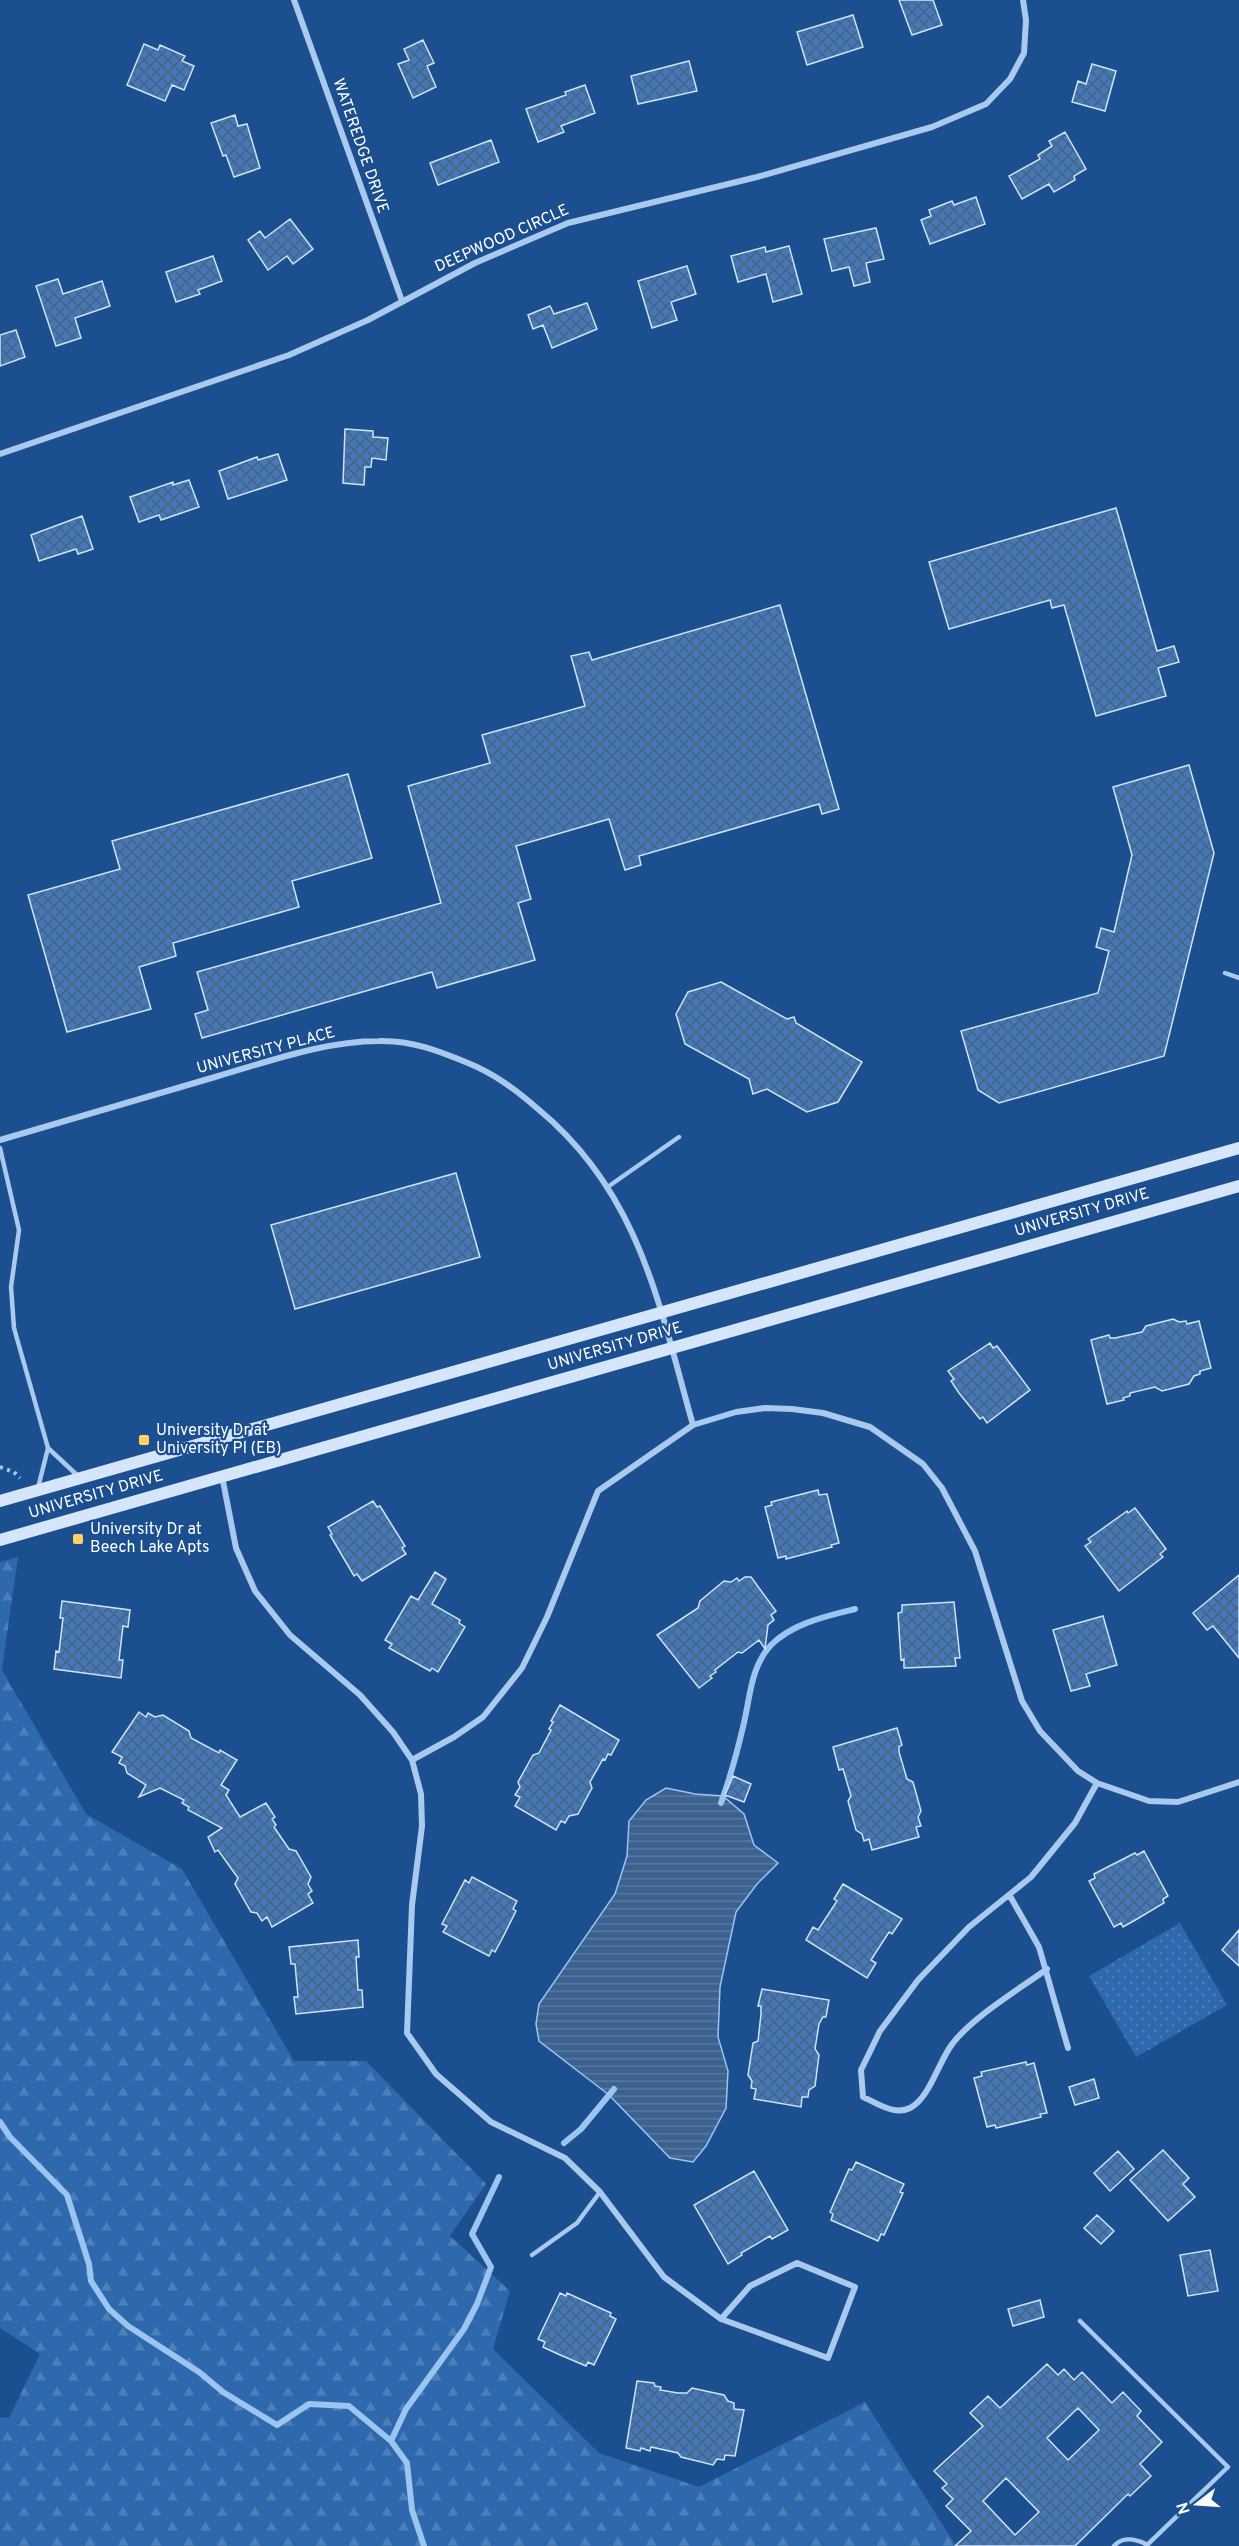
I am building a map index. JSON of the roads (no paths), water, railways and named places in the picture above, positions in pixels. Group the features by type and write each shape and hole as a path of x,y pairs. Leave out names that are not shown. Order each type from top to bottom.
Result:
{"main road":[{"name":"UNIVERSITY DRIVE","path":"0,1501 1239,1148"},
{"name":"UNIVERSITY DRIVE","path":"0,1540 1239,1186"}],"street":[{"name":"WATEREDGE DRIVE","path":"294,0 402,301"},
{"name":"DEEPWOOD CIRCLE","path":"0,454 289,355 359,324 475,263 568,223 768,174 932,127 986,104 1010,79 1024,53 1026,20 1023,0"},
{"name":"UNIVERSITY PLACE","path":"0,1140 265,1062 351,1043 380,1041 419,1044 484,1070 501,1079 552,1120 588,1158 609,1186 635,1236 661,1311 693,1425"},
{"path":"412,1760 483,1717 522,1668 547,1617 598,1491 693,1425 736,1412 765,1408 823,1413 870,1427 923,1464 942,1488 975,1551 1023,1701 1040,1731 1078,1771 1097,1783 1149,1801 1178,1802 1239,1782"},
{"path":"222,1475 236,1548 255,1591 290,1635 360,1695 393,1731 412,1760 421,1794 422,1826 410,1941 407,2033 436,2074 490,2122 565,2158 600,2192 664,2277 721,2319 828,2358 855,2287 797,2263 750,2286 721,2319"},
{"path":"1047,1969 970,2026 952,2044 923,2096 910,2108 895,2111 863,2097 861,2070 886,2023 918,1980 969,1927 1031,1877 1075,1823 1097,1783"},
{"path":"1010,1896 1039,1947 1068,2048"}],"lane":[{"path":"1225,973 1239,978"},
{"path":"609,1186 679,1137"},
{"path":"0,1148 14,1200 19,1230 11,1287 14,1328 48,1448 38,1490"},
{"path":"48,1448 80,1478"},
{"path":"532,2255 577,2223 600,2192"},
{"path":"1080,2321 1228,2467 1146,2545 1137,2540 1126,2539 1114,2546"}],"waterway":[{"path":"721,1803 738,1746 755,1673 764,1654 771,1645 789,1631 822,1618 855,1609"},
{"path":"564,2143 581,2129 614,2089"},
{"path":"0,2122 10,2137 67,2195 89,2264 91,2281 109,2309 128,2326 199,2372 223,2392 277,2425 309,2404 349,2406 391,2441 407,2463 412,2510 424,2546"},
{"path":"391,2441 406,2409 464,2329 477,2304 491,2267 472,2234 499,2177"}],"place":[{"name":"University Dr at University Pl (EB)","path":"144,1440"},
{"name":"University Dr at Beech Lake Apts","path":"78,1539"}]}
